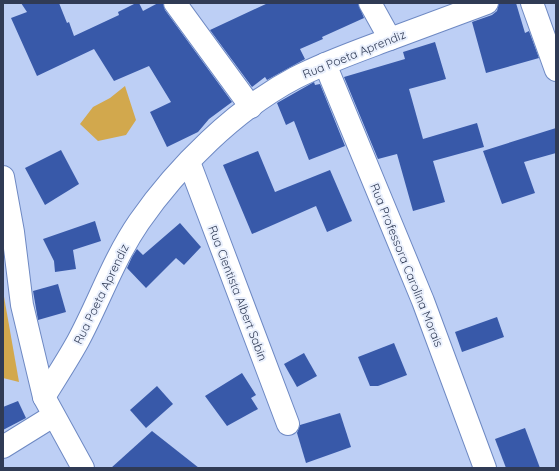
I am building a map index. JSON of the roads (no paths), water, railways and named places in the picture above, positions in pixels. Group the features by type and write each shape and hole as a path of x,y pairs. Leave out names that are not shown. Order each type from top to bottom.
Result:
{"street":[{"path":"175,3 251,107"},
{"path":"370,3 390,39"},
{"name":"Rua Poeta Aprendiz","path":"49,406 118,256 138,222 161,193 189,162 227,126 251,107 295,78 325,64 487,3"},
{"path":"532,3 556,70"},
{"name":"Rua Professora Carolina Morais","path":"325,64 422,301 485,468"},
{"name":"Rua Cientista Albert Sabin","path":"189,162 288,424"},
{"path":"3,177 13,232 22,305 49,406 83,468"},
{"path":"3,447 49,406"}]}
